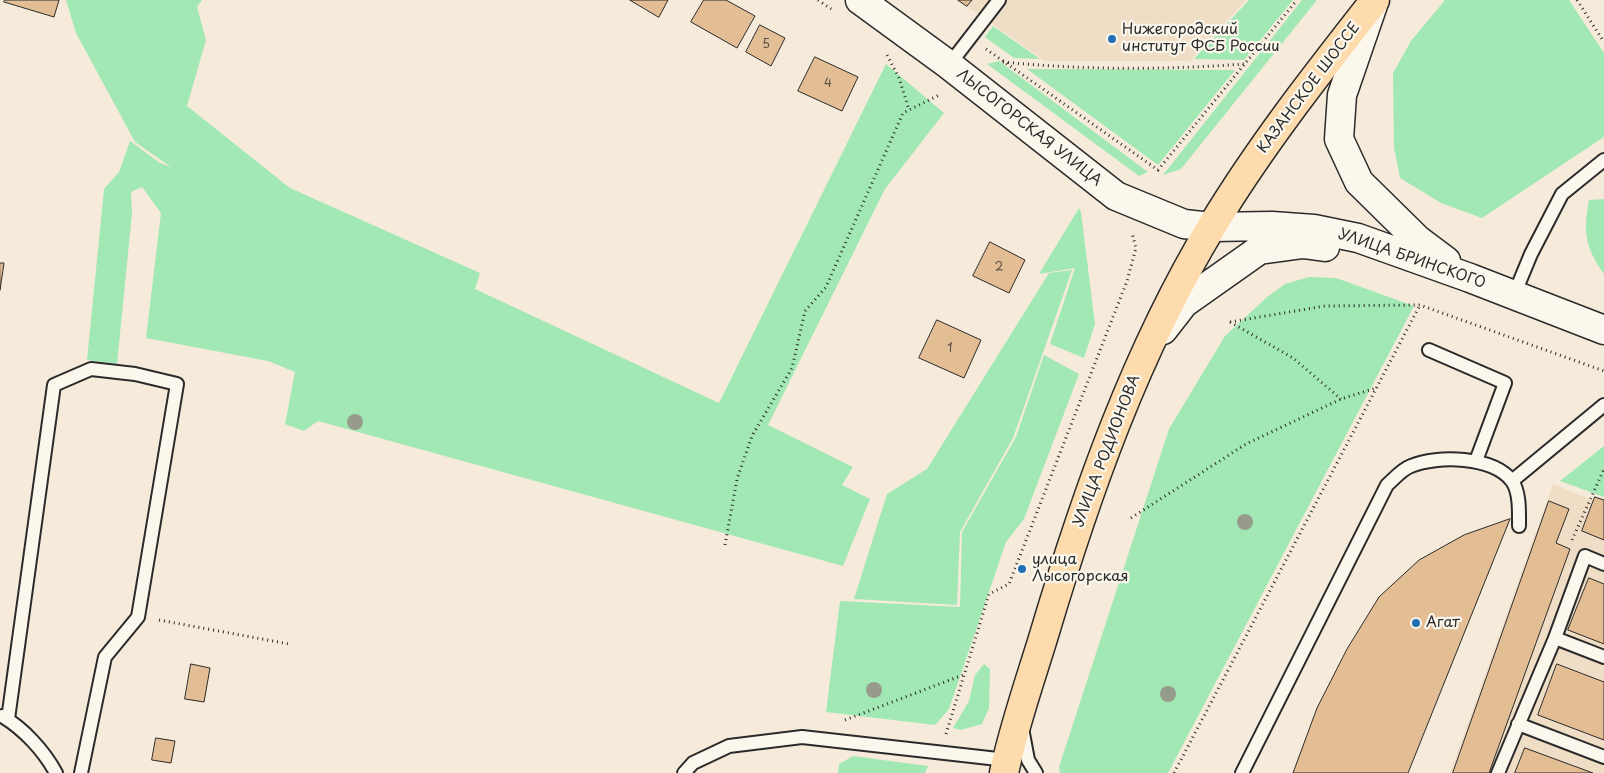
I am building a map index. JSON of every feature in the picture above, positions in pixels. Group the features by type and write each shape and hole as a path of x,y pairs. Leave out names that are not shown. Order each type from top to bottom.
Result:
{"main road":[{"name":"ЛЫСОГОРСКАЯ УЛИЦА","path":"860,0 956,70 1116,196 1184,224 1212,227"},
{"name":"КАЗАНСКОЕ ШОССЕ","path":"1212,227 1280,122 1374,0"},
{"path":"1374,0 1342,95 1339,139 1358,182 1418,240 1470,278"},
{"name":"УЛИЦА БРИНСКОГО","path":"1212,227 1272,226 1314,229 1358,238 1470,278 1604,330"},
{"name":"УЛИЦА РОДИОНОВА","path":"1006,767 1085,505 1144,356 1212,227"},
{"path":"1144,356 1184,303 1259,250 1303,244 1330,247 1365,254 1435,275 1470,278"}],"lane":[{"path":"956,70 970,36 999,0"},
{"path":"1514,295 1531,254 1562,194 1604,160"},
{"path":"1428,350 1505,383 1476,461"},
{"path":"56,773 48,758 4,717 54,385 91,369 135,374 177,384 138,617 105,657 81,773"},
{"path":"1512,481 1604,405"},
{"path":"1242,773 1387,485 1409,466 1438,459 1476,461 1493,466 1512,481 1518,501 1520,526"},
{"path":"1498,773 1555,638 1585,556 1604,564"},
{"path":"1555,638 1604,658"},
{"path":"1020,717 1028,760 1036,773"},
{"path":"1518,724 1604,757"},
{"path":"684,773 693,763 729,746 802,737 940,753 1006,767"}],"path":[{"path":"970,36 1002,62 1158,170 1297,0"},
{"path":"1576,0 1604,42"},
{"path":"884,48 899,78 908,110"},
{"path":"1002,62 1046,66 1183,68 1244,64"},
{"path":"725,545 737,478 752,436 792,368 805,311 826,287 903,113 947,91 956,70"},
{"path":"940,753 989,594 1009,584 1128,281 1136,248 1130,226"},
{"path":"1341,399 1293,358 1230,322 1326,306 1420,305 1604,371"},
{"path":"1174,773 1420,305"},
{"path":"1131,518 1246,444 1341,399 1377,388"},
{"path":"1585,556 1572,541 1604,469"},
{"path":"138,617 288,644"},
{"path":"817,739 845,720 964,675"}],"shaded area":[{"name":"Нижегородский институт ФСБ России","path":"958,0 1246,0 1190,61 1045,61"},
{"path":"1553,484 1604,505 1604,773 1450,773"}],"green space":[{"path":"66,0 202,0 197,7 206,40 187,106 290,188 480,273 475,289 719,403 886,64 944,113 885,189 768,425 853,467 842,485 870,499 843,566 318,421 304,431 285,424 295,372 268,361 146,338 161,213 142,187 131,192 132,213 117,364 87,360 104,189 119,172 130,141 160,163 171,167 135,142 76,33"},
{"path":"1249,0 1293,0 1244,60 1194,59"},
{"path":"1302,0 1317,0 1181,169 1163,175"},
{"path":"1445,0 1569,0 1604,53 1604,137 1482,218 1441,203 1400,178 1394,148 1393,73 1411,41"},
{"path":"993,26 1040,59 1014,58 985,37"},
{"path":"999,61 1148,172 1139,176 987,64"},
{"path":"1027,69 1235,70 1158,165"},
{"path":"1604,199 1604,274 1589,247 1586,221 1589,200"},
{"path":"1079,208 1095,324 1084,358 1050,344 1075,268 1039,274"},
{"path":"1072,270 1013,438 960,532 957,605 854,599 887,494 927,469 1049,273"},
{"path":"1309,277 1336,278 1414,306 1168,773 1060,773 1059,767 1169,429 1225,336 1266,298 1285,284"},
{"path":"1044,355 1079,374 1024,519 1006,542 949,709 935,725 826,712 840,601 960,607 962,532 1016,437"},
{"path":"1604,446 1604,497 1560,481"},
{"path":"984,664 990,669 989,708 982,724 961,730 953,728 969,701 975,675"},
{"path":"853,756 928,766 925,773 838,773 839,764"}],"building":[{"path":"5,0 59,0 54,17 4,2"},
{"path":"630,0 668,0 659,17"},
{"path":"704,0 726,0 755,16 737,48 691,22"},
{"path":"958,0 972,0 967,6"},
{"path":"760,25 785,38 771,66 746,52"},
{"path":"815,57 858,77 842,111 798,91"},
{"path":"990,242 1025,260 1009,293 973,276"},
{"path":"0,263 4,263 0,290"},
{"path":"937,320 981,340 964,378 919,358"},
{"path":"1595,497 1604,500 1604,540 1582,531"},
{"path":"1549,501 1569,509 1556,543 1570,549 1489,773 1453,773"},
{"name":"Агат","path":"1510,519 1408,773 1293,773 1317,708 1347,649 1379,597 1419,560 1464,535"},
{"path":"1589,578 1604,584 1604,644 1568,630"},
{"path":"191,664 210,668 204,702 185,699"},
{"path":"1557,664 1604,682 1604,740 1538,715"},
{"path":"156,738 175,741 171,763 152,760"},
{"path":"1525,748 1593,773 1515,773"}],"place":[{"name":"Нижегородский институт ФСБ России","path":"1112,39"},
{"name":"улица Лысогорская","path":"1022,569"},
{"name":"Агат","path":"1416,623"}]}
